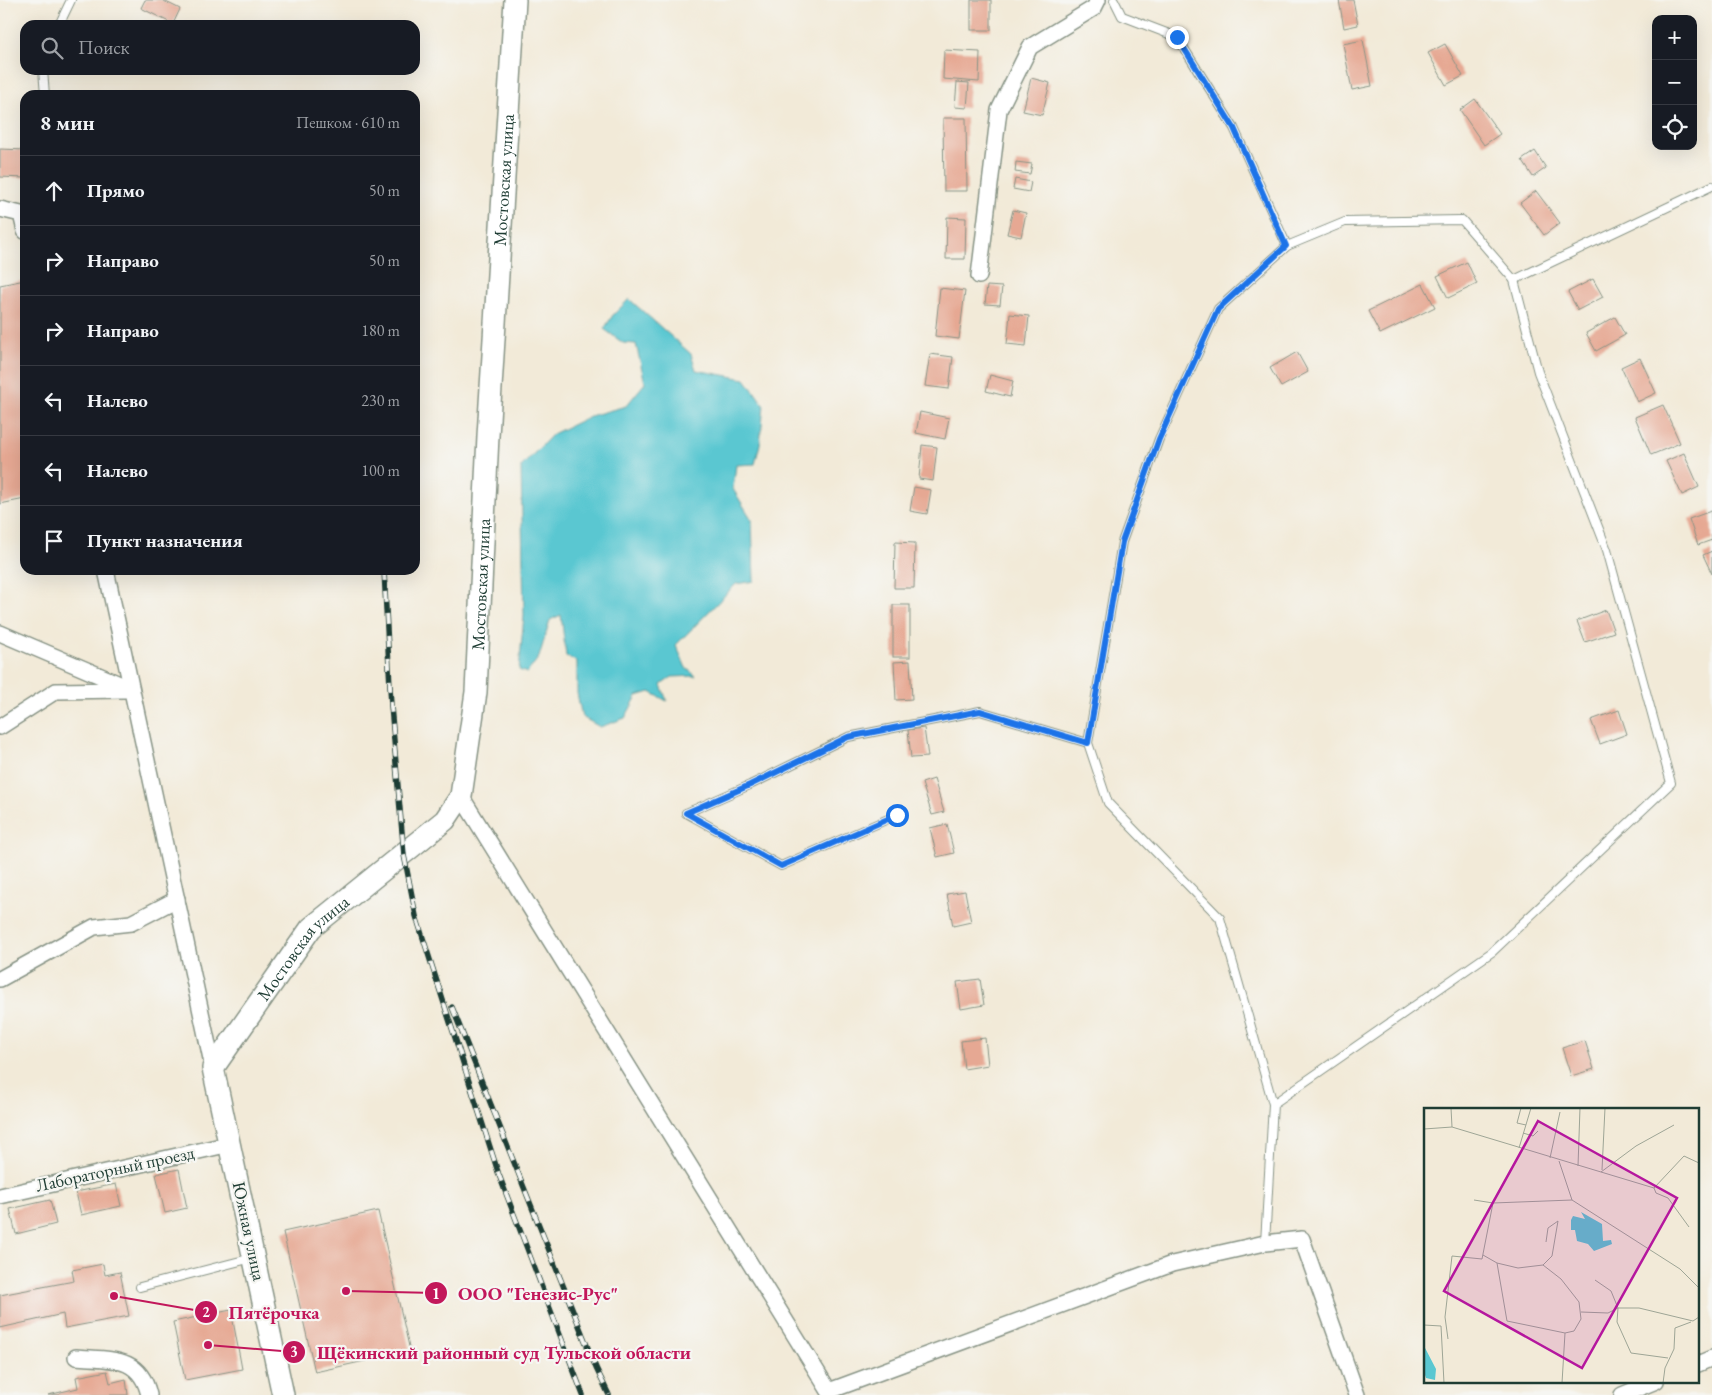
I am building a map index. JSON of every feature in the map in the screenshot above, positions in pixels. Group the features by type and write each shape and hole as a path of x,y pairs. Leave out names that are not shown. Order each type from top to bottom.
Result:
{"street":[{"name":"Мостовская улица","path":"213,1068 311,928 445,820 461,796 476,692 488,436 515,0"},
{"path":"979,276 999,110 1030,48 1094,8 1098,0"},
{"path":"0,208 20,211"},
{"path":"107,575 213,1068"},
{"path":"0,633 131,690"},
{"path":"0,727 56,691 131,690"},
{"path":"461,796 829,1393 1172,1264 1266,1243 1302,1239 1357,1395"},
{"path":"0,979 94,927 131,923 177,899"},
{"name":"Южная улица","path":"213,1068 284,1395"},
{"name":"Лабораторный проезд","path":"0,1196 230,1144"},
{"path":"76,1357 117,1361 132,1366 140,1372 149,1395"},
{"path":"1700,1363 1712,1358"},
{"path":"1622,1395 1654,1382"}],"lane":[{"path":"61,20 71,0"},
{"path":"1114,0 1122,16 1177,37 1234,128 1286,246"},
{"path":"43,75 45,90"},
{"path":"1514,280 1712,186"},
{"path":"1266,1243 1273,1104 1220,918 1108,803 1088,743 1122,542 1159,439 1218,309 1286,246 1345,222 1462,220 1514,280 1538,372 1607,550 1671,783 1492,952 1273,1104"},
{"path":"897,815 781,866 686,813 750,785 848,737 980,711 1088,743"},
{"path":"140,1287 254,1257"}],"water":[{"path":"629,299 691,354 696,370 745,379 764,405 760,444 755,464 736,465 733,489 752,520 754,581 736,584 676,645 686,668 696,676 672,677 661,685 667,701 650,692 637,696 625,718 600,727 582,717 577,693 577,662 566,656 561,615 550,620 539,657 527,673 519,670 524,615 521,467 553,434 590,416 626,406 645,383 636,344 623,343 604,329 613,315"}],"building":[{"path":"145,0 162,0 180,9 175,20 165,20 141,8"},
{"path":"971,0 991,0 991,30 971,30"},
{"path":"1339,0 1353,0 1358,25 1344,28"},
{"path":"1363,40 1372,86 1352,90 1343,44"},
{"path":"1445,44 1463,76 1446,85 1428,53"},
{"path":"944,50 980,52 979,82 943,79"},
{"path":"1031,78 1050,83 1042,115 1023,111"},
{"path":"957,82 969,83 967,108 955,107"},
{"path":"1475,99 1500,134 1484,145 1460,110"},
{"path":"943,118 966,118 967,191 944,191"},
{"path":"0,149 20,150 20,178 0,177"},
{"path":"1535,151 1546,168 1533,177 1522,160"},
{"path":"1016,162 1032,164 1030,174 1015,172"},
{"path":"1015,179 1031,182 1029,192 1013,189"},
{"path":"1536,191 1560,223 1544,235 1520,203"},
{"path":"1013,210 1026,213 1021,237 1007,234"},
{"path":"947,217 966,218 965,259 946,259"},
{"path":"1467,262 1477,284 1448,298 1437,276"},
{"path":"1593,279 1603,297 1578,310 1568,292"},
{"path":"20,281 20,500 0,504 0,285"},
{"path":"1423,284 1435,307 1380,334 1368,311"},
{"path":"987,286 1002,287 1000,305 985,304"},
{"path":"940,288 965,291 959,339 935,336"},
{"path":"1010,314 1029,316 1026,346 1007,344"},
{"path":"1615,317 1625,335 1596,351 1586,333"},
{"path":"1297,352 1308,372 1281,387 1270,368"},
{"path":"930,354 953,357 949,389 925,386"},
{"path":"1640,358 1656,393 1637,402 1621,367"},
{"path":"990,375 1013,381 1010,397 986,391"},
{"path":"1663,405 1680,443 1651,455 1635,417"},
{"path":"920,412 949,418 945,439 916,433"},
{"path":"922,445 937,447 933,481 919,479"},
{"path":"1684,453 1699,487 1682,495 1666,461"},
{"path":"914,487 931,490 927,514 910,511"},
{"path":"1711,511 1712,540 1698,545 1689,519"},
{"path":"895,542 915,543 914,588 894,588"},
{"path":"1712,551 1712,574 1703,555"},
{"path":"893,605 910,605 910,657 893,657"},
{"path":"1606,610 1614,632 1585,642 1577,621"},
{"path":"910,661 912,699 896,700 894,662"},
{"path":"1619,710 1627,734 1600,744 1591,720"},
{"path":"924,728 928,757 911,758 908,730"},
{"path":"934,779 944,812 932,815 922,783"},
{"path":"947,824 954,853 937,857 930,828"},
{"path":"965,891 971,922 953,926 947,894"},
{"path":"980,979 984,1005 961,1009 957,982"},
{"path":"985,1038 988,1065 964,1069 961,1041"},
{"path":"1585,1041 1594,1069 1571,1076 1562,1048"},
{"path":"179,1169 187,1208 165,1213 156,1174"},
{"path":"116,1184 121,1206 81,1215 76,1192"},
{"path":"50,1200 56,1224 16,1234 10,1209"},
{"path":"378,1211 410,1351 315,1372 283,1232"},
{"path":"103,1264 105,1275 120,1272 129,1316 65,1328 63,1314 0,1328 0,1295 74,1281 72,1270"},
{"path":"231,1310 242,1369 185,1380 173,1322"},
{"path":"107,1371 110,1383 126,1379 128,1395 48,1395 78,1388 76,1377"}],"railway":[{"path":"384,575 391,706 404,855 416,916 499,1175 583,1395"},
{"path":"452,1007 596,1368 609,1395"}],"place":[{"name":"ООО \"Генезис-Рус\"","path":"346,1291"},
{"name":"Пятёрочка","path":"114,1296"},
{"name":"Щёкинский районный суд Тульской области","path":"208,1345"}],"route":[{"path":"897,815 781,866 686,813 750,785 848,737 980,711 1088,743 1122,542 1159,439 1218,309 1286,246 1234,128 1177,37"}]}
